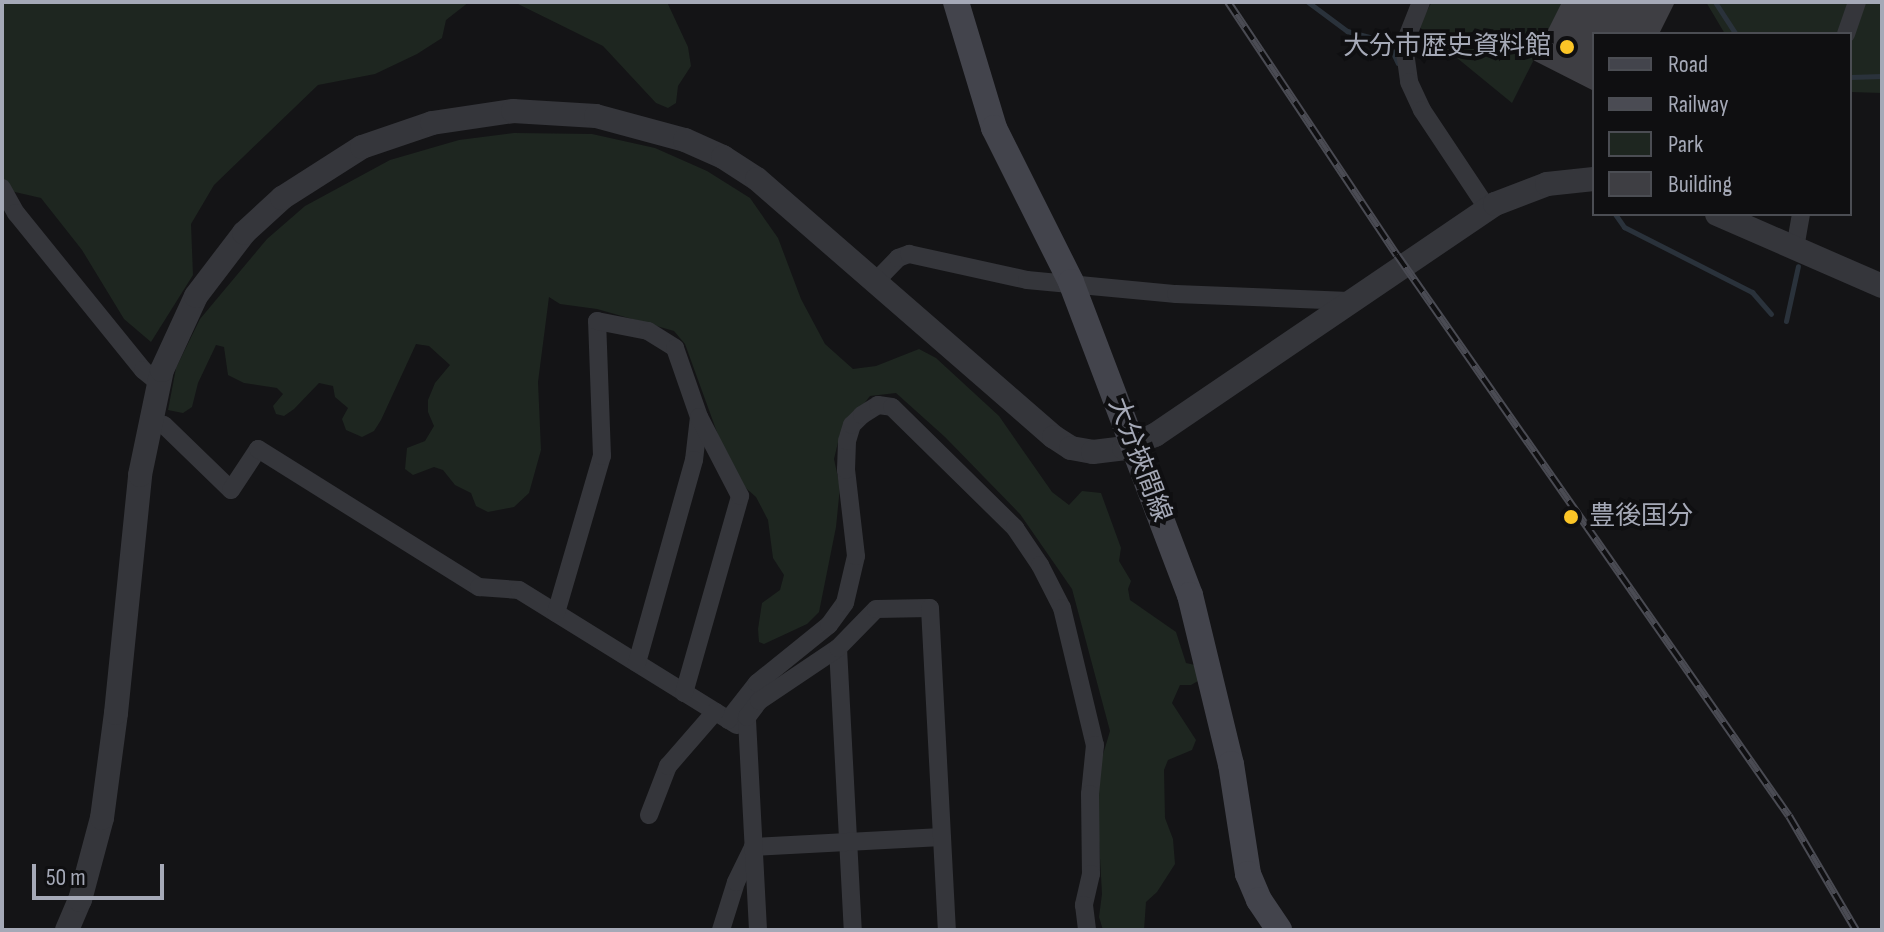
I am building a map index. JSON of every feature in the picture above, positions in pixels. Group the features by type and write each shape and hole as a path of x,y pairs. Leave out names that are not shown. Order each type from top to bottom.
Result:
{"main road":[{"name":"大分挾間線","path":"956,2 994,128 1071,282 1199,624 1231,764 1248,874 1259,900 1279,930"}],"street":[{"path":"1421,2 1404,45 1409,82 1422,110 1487,208"},
{"path":"1847,32 1857,2"},
{"path":"67,930 80,900 102,818 149,419 158,382 178,330 207,278 244,233 275,203 332,163 377,140 471,115 523,111 596,116 685,140 723,157 757,179 1062,443 1093,452 1133,445 1163,430 1487,208 1528,189 1592,179"},
{"path":"2,188 9,218 143,370 158,382"},
{"path":"1722,216 1882,286"},
{"path":"1795,248 1801,216"},
{"path":"876,281 905,253 1027,280 1187,295 1349,301"},
{"path":"556,613 602,456 597,321 648,331 675,348 699,417 740,496 684,693"},
{"path":"649,815 668,766 757,683 829,625 845,603 856,556 846,470 849,431 870,409 883,405 896,409 1015,528 1048,579 1067,622 1095,745 1090,794 1091,874 1084,905 1087,930"},
{"path":"637,663 694,460 699,417"},
{"path":"149,419 164,425 231,490 258,449 479,587 519,590 746,731"},
{"path":"758,930 747,717 759,701 838,648 876,609 930,608 947,930"},
{"path":"838,648 853,930"},
{"path":"753,847 942,837"},
{"path":"721,930 736,882 753,847"}],"green space":[{"path":"2,2 469,2 446,20 442,38 417,54 375,74 318,85 214,185 191,224 193,275 151,342 124,319 82,250 41,198 2,189"},
{"path":"514,2 667,2 688,47 691,66 678,86 676,103 668,108 656,103 603,46"},
{"path":"1432,2 1563,2 1512,103 1418,26"},
{"path":"1706,2 1882,2 1882,93 1852,92 1852,32 1724,32"},
{"path":"514,133 592,134 655,148 707,171 750,198 778,238 801,299 825,344 853,369 876,366 919,349 936,358 999,416 1052,492 1069,505 1082,491 1101,493 1121,548 1119,561 1131,581 1128,589 1130,600 1176,632 1186,663 1195,665 1198,681 1180,685 1172,703 1196,740 1192,750 1168,760 1164,770 1165,818 1173,839 1175,864 1157,892 1146,902 1144,930 1103,930 1099,917 1102,894 1099,768 1110,731 1072,589 1020,514 945,437 896,393 870,396 840,434 834,459 840,487 836,527 819,612 807,624 764,644 759,642 758,629 762,603 780,590 784,575 773,558 768,520 756,497 740,483 722,446 685,344 674,331 597,309 560,304 549,297 538,382 541,450 529,493 514,507 488,512 476,506 471,493 455,485 443,470 434,467 413,475 405,469 407,448 425,441 434,426 428,412 428,400 435,383 450,365 429,346 416,344 381,420 374,431 362,437 346,430 342,419 348,408 335,397 333,386 319,383 294,409 284,416 276,414 273,406 283,394 277,388 244,383 228,375 224,347 216,345 198,383 192,407 183,413 168,410 176,368 200,319 267,239 305,206 390,160 459,140"}],"building":[{"name":"大分市歴史資料館","path":"1562,2 1675,2 1660,32 1592,32 1592,90 1533,60"}],"waterway":[{"path":"1308,2 1347,31 1388,42 1398,63"},
{"path":"1715,2 1735,32"},
{"path":"1852,77 1882,76"},
{"path":"1616,216 1624,227 1752,292 1771,314"},
{"path":"1786,321 1798,266"}],"railway":[{"path":"1228,2 1397,255 1789,816 1856,930"}],"place":[{"name":"大分市歴史資料館","path":"1567,47"},
{"name":"豊後国分","path":"1571,517"}]}
